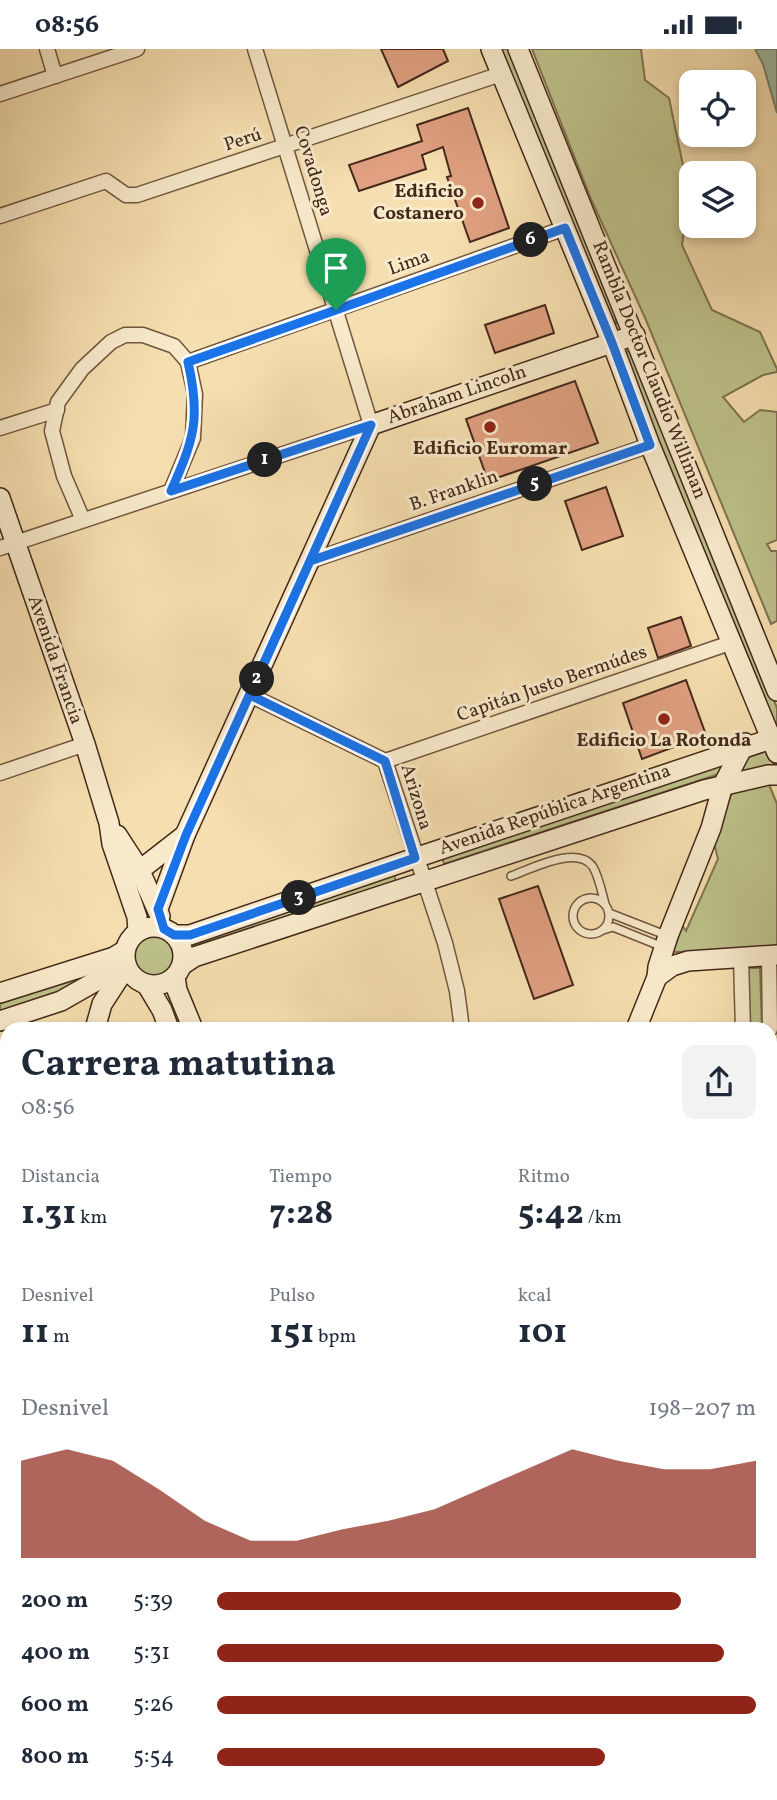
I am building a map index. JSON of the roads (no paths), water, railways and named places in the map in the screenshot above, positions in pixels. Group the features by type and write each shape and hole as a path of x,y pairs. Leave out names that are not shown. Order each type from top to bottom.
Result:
{"street":[{"path":"47,49 55,76"},
{"path":"0,93 137,49"},
{"name":"Covadonga","path":"255,49 371,425"},
{"name":"Rambla Doctor Claudio Williman","path":"491,49 612,343 650,445 775,743"},
{"name":"Rambla Doctor Claudio Williman","path":"519,49 777,691"},
{"name":"Perú","path":"0,216 106,181 126,195 137,195 501,74"},
{"name":"Lima","path":"188,362 565,228"},
{"path":"83,520 64,476 52,431 58,402 82,369 111,342 125,335 143,335 174,345 188,362 195,394 193,437 171,491"},
{"name":"Abraham Lincoln","path":"8,545 635,335"},
{"path":"0,428 57,410"},
{"path":"158,909 186,835 371,425"},
{"name":"B. Franklin","path":"310,561 650,445"},
{"name":"Avenida Francia","path":"0,498 8,545 85,744 109,823 111,844 138,917 138,931"},
{"name":"Capitán Justo Bermúdes","path":"385,761 733,642"},
{"name":"Arizona","path":"250,695 385,761 422,881 445,943 457,991 461,1022"},
{"path":"639,1022 657,977 657,967 666,942 711,828 723,785 753,729 758,707"},
{"name":"Avenida República Argentina","path":"169,932 190,935 743,748 775,743"},
{"path":"0,773 85,744"},
{"name":"Avenida República Argentina","path":"179,971 194,957 422,881 723,785 777,775"},
{"name":"Avenida Francia","path":"109,823 139,869 169,932"},
{"path":"128,887 129,880 139,869 186,835"},
{"path":"166,1022 162,1010 132,969 130,939 138,931 151,927 169,932 183,949 177,990 190,1022"},
{"path":"657,977 672,966 688,961 773,955 770,1022"},
{"path":"0,993 114,957 162,985 179,971"},
{"path":"741,958 743,1022"},
{"path":"0,1021 61,1001 132,969"},
{"path":"99,1022 132,969"}],"lane":[{"path":"511,876 570,856 586,859 593,868 610,913 666,942"},
{"path":"605,904 597,899 587,898 579,902 573,911 577,929 585,934 595,935 613,927 666,942"},
{"path":"604,930 610,913"}],"place":[{"name":"Edificio Costanero","path":"478,203"},
{"name":"Edificio Euromar","path":"490,427"},
{"name":"Edificio La Rotonda","path":"664,719"}]}
